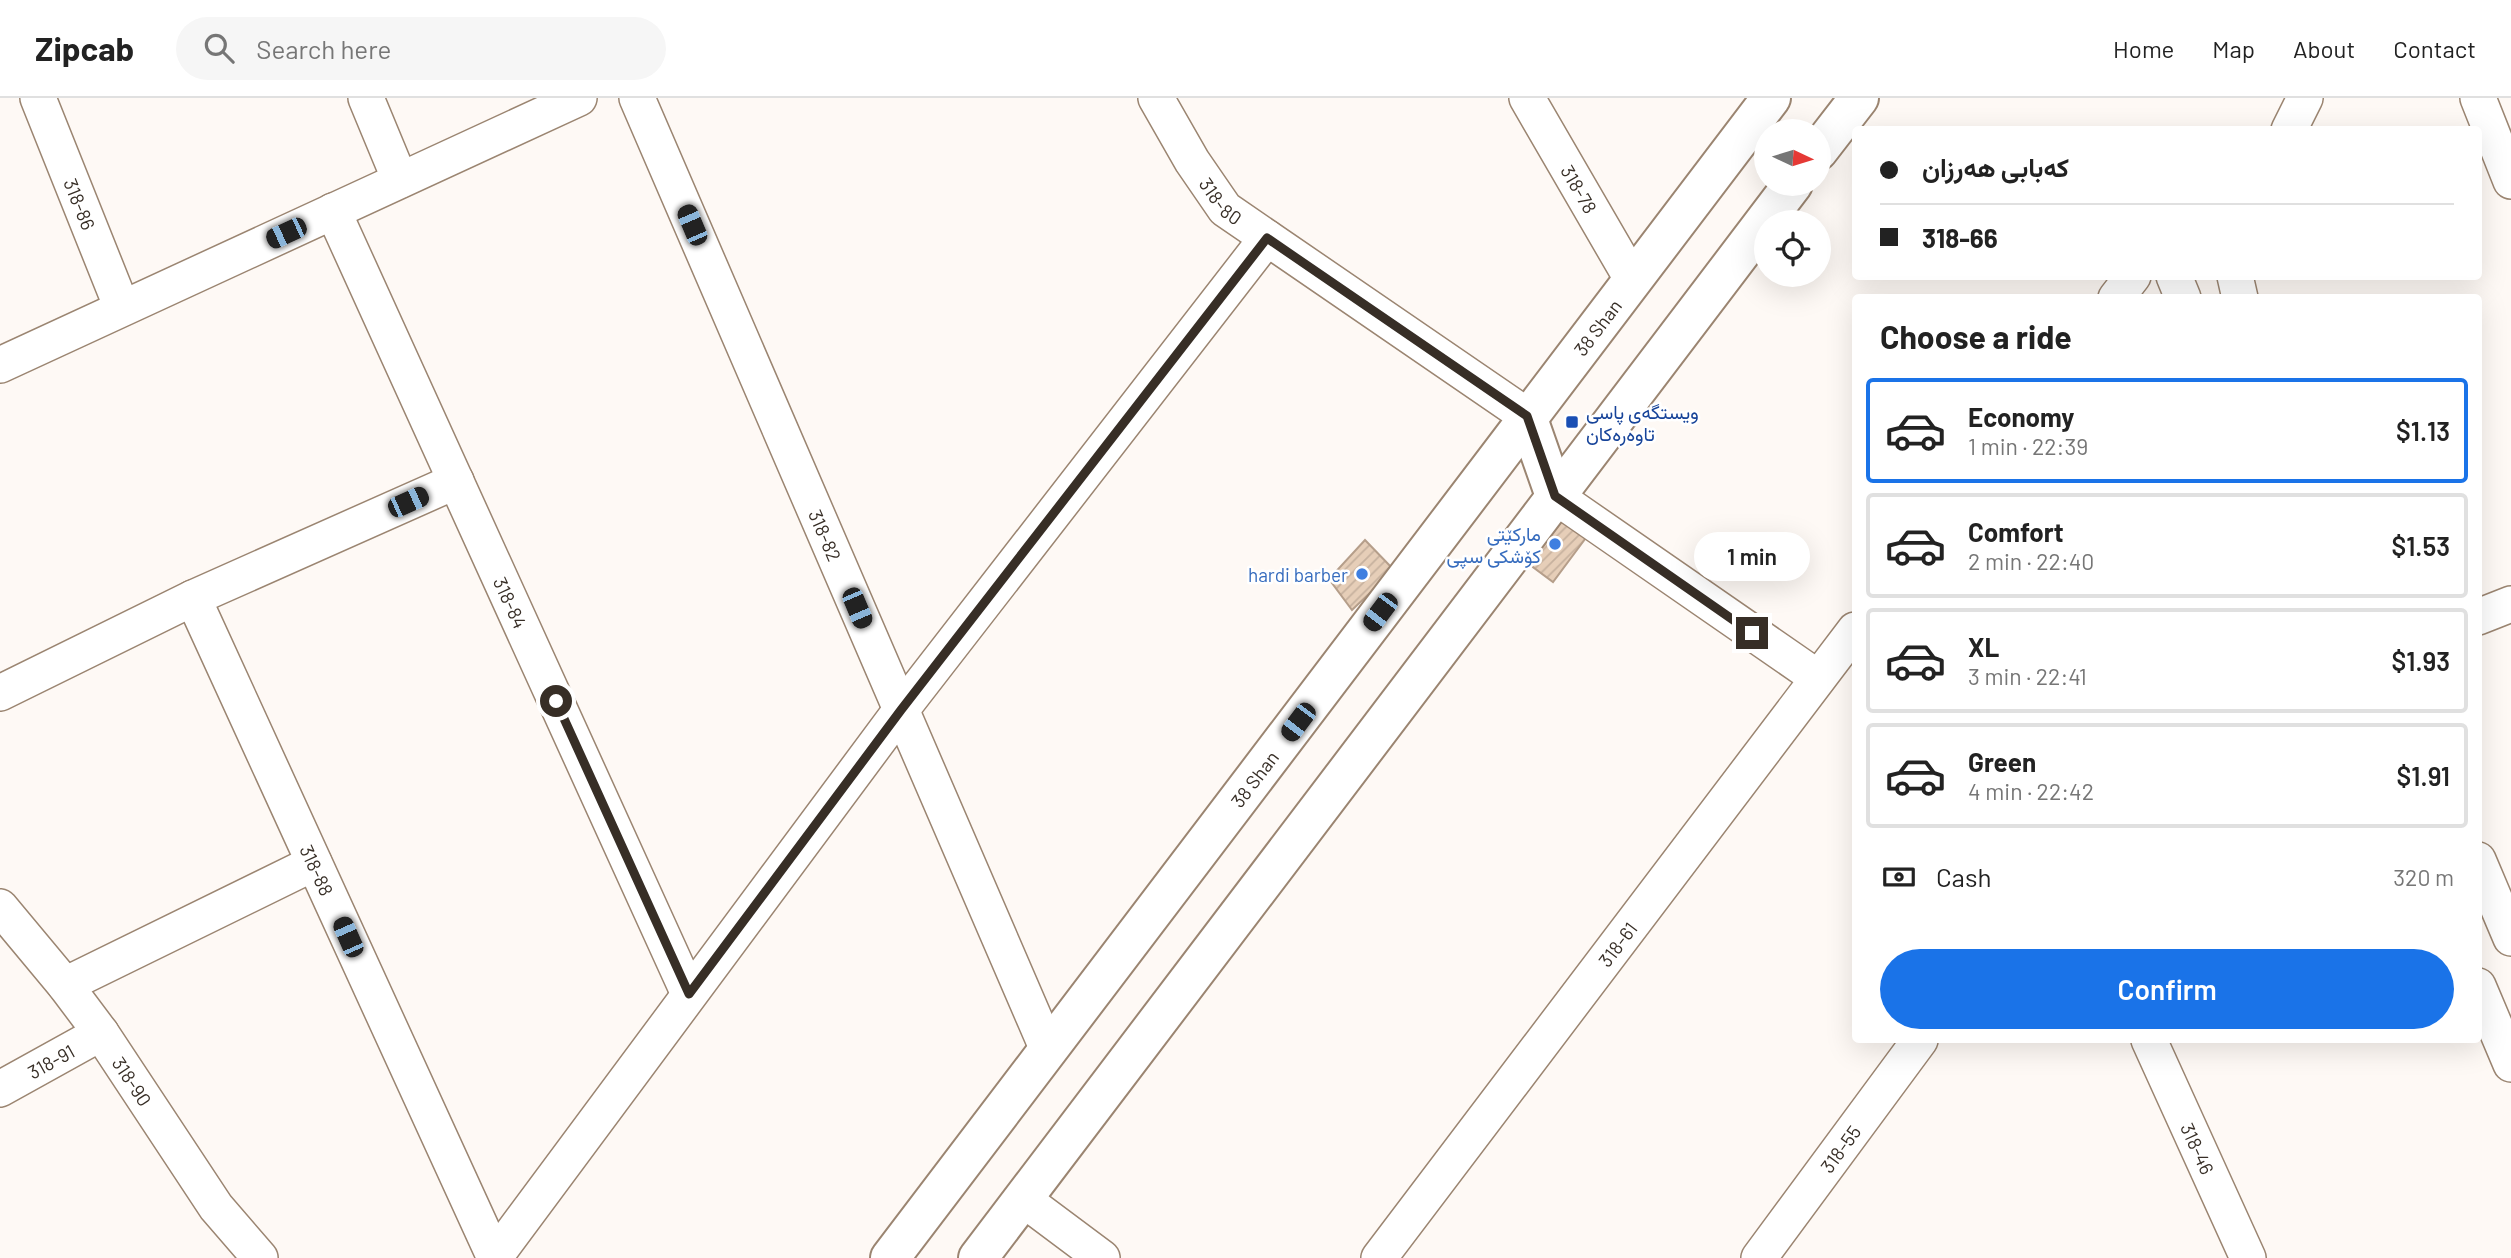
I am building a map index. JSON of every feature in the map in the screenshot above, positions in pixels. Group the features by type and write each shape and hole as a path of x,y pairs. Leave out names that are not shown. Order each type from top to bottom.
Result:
{"street":[{"name":"318-86","path":"38,98 122,308"},
{"path":"366,98 400,180"},
{"path":"0,365 579,98"},
{"name":"318-82","path":"637,98 1048,1050"},
{"name":"318-80","path":"1156,98 1192,161 1225,209 1527,416"},
{"name":"318-78","path":"1527,98 1632,279"},
{"name":"38 Shan","path":"890,1258 1771,98"},
{"path":"1831,134 1859,98"},
{"path":"2291,126 2305,98"},
{"path":"2478,98 2511,181"},
{"path":"978,1258 1784,196"},
{"name":"318-84","path":"333,211 689,994"},
{"path":"494,1258 901,710 1267,238"},
{"path":"2119,294 2130,280"},
{"path":"1527,416 1555,496 1818,678"},
{"path":"0,693 193,598 456,481"},
{"name":"318-88","path":"193,598 494,1258"},
{"path":"2482,615 2511,604"},
{"name":"318-61","path":"1379,1258 1852,634"},
{"path":"65,985 314,863"},
{"path":"2482,869 2511,938"},
{"name":"318-90","path":"0,908 65,985 101,1033 216,1207 260,1258"},
{"path":"2482,995 2511,1064"},
{"name":"318-91","path":"0,1089 101,1033"},
{"name":"318-55","path":"1759,1258 1918,1043"},
{"name":"318-46","path":"2150,1043 2248,1258"},
{"path":"1023,1199 1102,1258"}],"building":[{"name":"مارکێتی کۆشکی سپی","path":"1556,505 1591,531 1553,582 1518,556"},
{"name":"hardi barber","path":"1365,540 1394,570 1352,610 1329,579"}],"place":[{"name":"ویستگەی پاسی تاوەرەکان","path":"1572,422"},
{"name":"مارکێتی کۆشکی سپی","path":"1555,544"},
{"name":"hardi barber","path":"1362,574"}],"route":[{"path":"556,701 689,994 901,710 1267,238 1527,416 1555,496 1752,633"}]}
